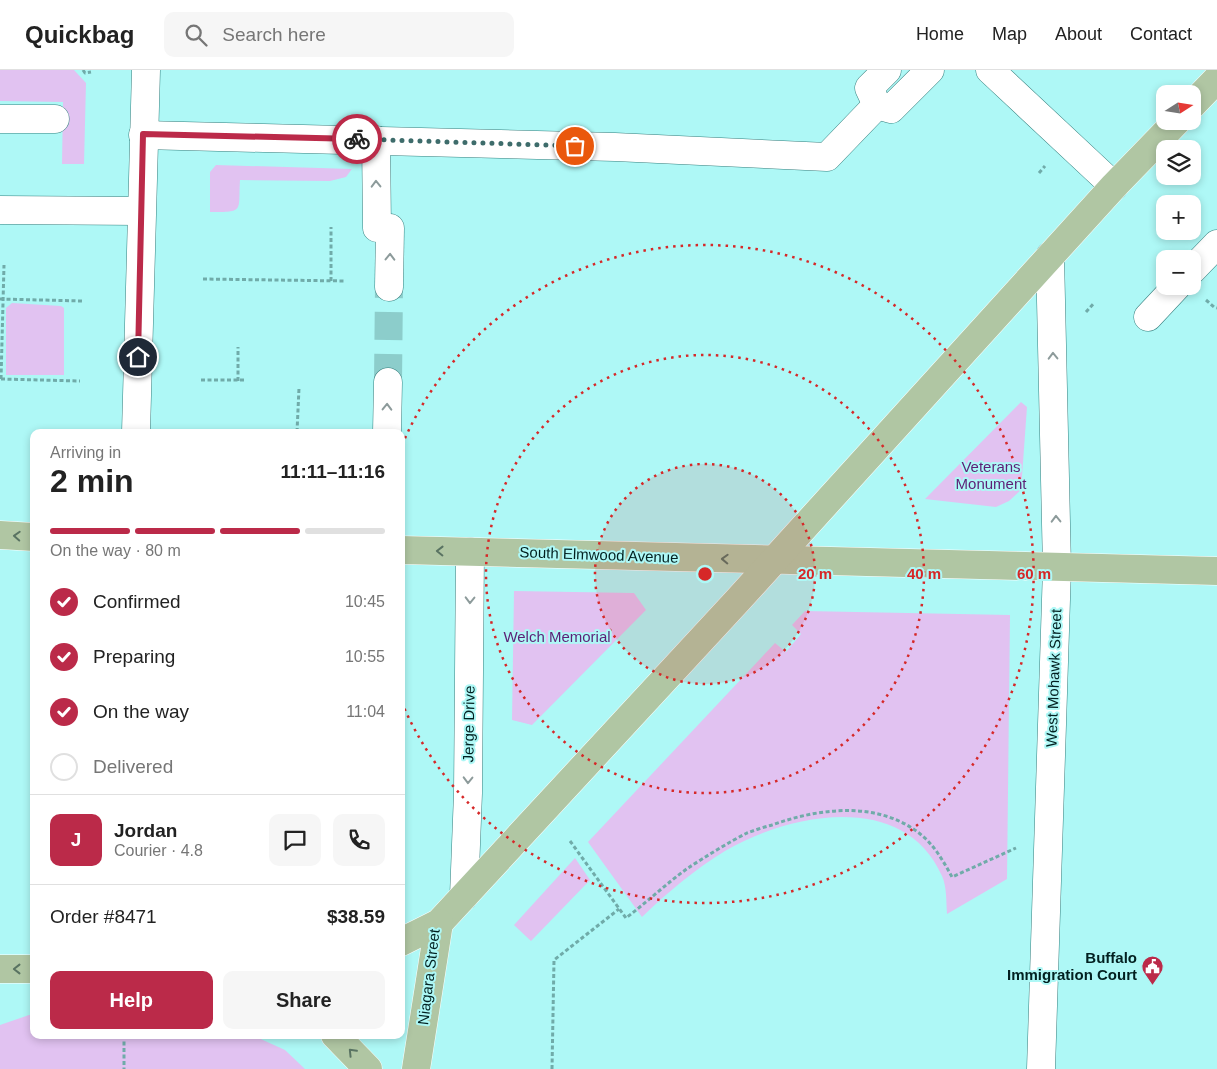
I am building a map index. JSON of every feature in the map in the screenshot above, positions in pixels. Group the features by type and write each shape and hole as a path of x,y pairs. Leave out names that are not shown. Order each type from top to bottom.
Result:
{"main road":[{"path":"1201,95 1217,79"},
{"path":"439,922 1114,186 1168,130"},
{"path":"0,535 30,537"},
{"name":"South Elmwood Avenue","path":"405,550 1217,571"},
{"name":"Niagara Street","path":"405,940 439,922"},
{"name":"Niagara Street","path":"416,1069 439,922"},
{"path":"0,969 30,969"},
{"path":"339,1039 368,1069"}],"street":[{"path":"136,429 146,70"},
{"path":"887,70 869,88 877,105 891,109 930,70"},
{"path":"990,70 1114,186"},
{"path":"143,134 615,147 827,157 877,105"},
{"path":"0,120 55,119"},
{"path":"376,140 389,287"},
{"path":"0,210 141,211"},
{"path":"1201,261 1217,244"},
{"name":"West Mohawk Street","path":"1041,1069 1057,568 1050,256"},
{"path":"1148,317 1169,295"},
{"path":"387,429 388,382"},
{"name":"Jerge Drive","path":"464,896 468,793 470,552"}],"path":[{"path":"83,70 85,73 91,72"},
{"path":"331,227 331,281"},
{"path":"4,265 0,379 80,381"},
{"path":"203,279 346,281"},
{"path":"2,299 83,301"},
{"path":"1086,312 1094,303"},
{"path":"238,347 238,381"},
{"path":"201,380 245,380"},
{"path":"297,429 299,388"},
{"path":"570,842 626,918 688,868 747,833 785,820 816,813 846,810 882,814 904,824 926,839 940,856 952,877 1021,846"},
{"path":"552,1069 554,960 619,909"},
{"path":"124,1039 124,1069"}],"green space":[{"path":"0,70 74,70 86,83 84,164 62,164 63,102 0,101"},
{"path":"216,165 352,169 346,177 330,181 240,180 239,204 237,208 229,212 210,212 210,172"},
{"path":"12,303 61,306 64,308 64,375 6,375 6,308"},
{"name":"Veterans Monument","path":"1021,402 1027,407 1021,490 1009,501 996,507 925,499"},
{"name":"Welch Memorial","path":"514,591 634,593 646,610 532,725 512,720"},
{"path":"805,611 1010,615 1007,879 947,914 946,890 942,876 924,849 901,830 874,820 844,817 812,820 781,827 751,838 725,851 682,882 642,917 588,842 775,643 786,652 801,634 792,625"},
{"path":"575,858 590,880 531,941 514,925"},
{"path":"30,1015 30,1039 261,1039 285,1050 305,1069 0,1069 0,1025"}],"tunnel":[{"path":"388,382 389,287"}],"way so far":[{"path":"357,139 575,146"}],"place":[{"name":"Buffalo Immigration Court","path":"1153,986"}],"route":[{"path":"138,357 143,134 357,139"}]}
